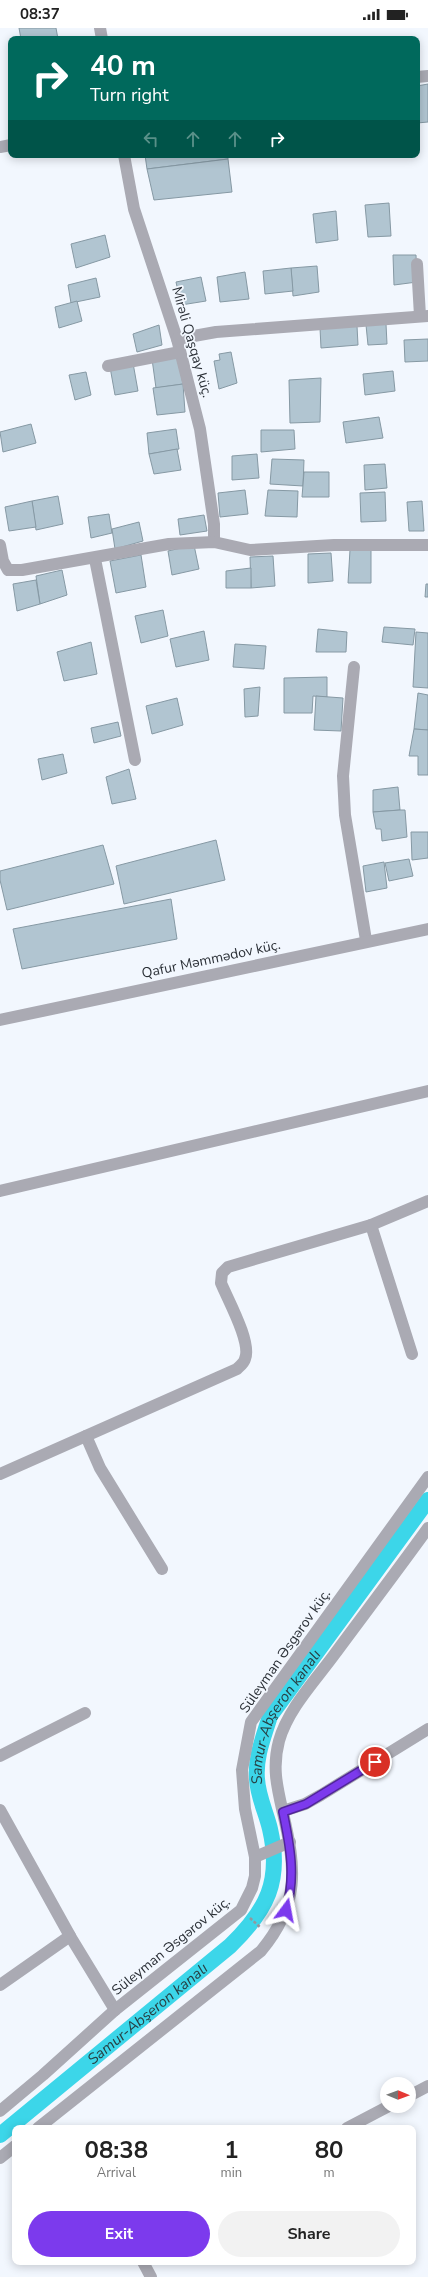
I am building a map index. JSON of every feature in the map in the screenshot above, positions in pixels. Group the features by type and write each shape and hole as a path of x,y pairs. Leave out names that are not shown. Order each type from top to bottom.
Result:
{"street":[{"name":"Mirəli Qaşqay küç.","path":"125,158 134,209 177,339 200,429 214,524 214,542"},
{"path":"177,339 216,332 424,316 417,264"},
{"path":"108,366 180,352"},
{"path":"0,545 3,561 8,570 22,570 95,559 169,544 214,542 250,550 334,545 428,545"},
{"path":"95,559 135,760"},
{"path":"354,667 343,776 345,815 366,940"},
{"name":"Qafur Məmmədov küç.","path":"0,1020 366,940 428,929"},
{"path":"0,1191 428,1091"},
{"path":"0,1474 237,1368 245,1360 247,1351 245,1340 221,1283 222,1273 228,1267 371,1224 428,1201"},
{"path":"371,1224 412,1354"},
{"path":"86,1436 100,1468 162,1569"},
{"name":"Süleyman Əsgərov küç.","path":"0,2111 43,2075 115,2010 241,1910 252,1888 255,1876 255,1857 245,1809 242,1770 251,1722 428,1477"},
{"path":"54,2123 261,1952 281,1924 291,1896 292,1867 290,1842 276,1785 275,1769 276,1754 285,1728 296,1706 428,1528"},
{"path":"0,1756 85,1713"},
{"path":"283,1812 316,1798 428,1729"},
{"path":"0,1810 70,1936 115,2010"},
{"path":"255,1857 290,1842"},
{"path":"0,1985 70,1936"},
{"path":"416,2092 428,2086"},
{"path":"353,2125 380,2111"},
{"path":"0,2158 12,2148"},
{"path":"145,2265 151,2277"}],"path":[{"path":"241,1910 272,1938"}],"building":[{"path":"19,28 56,28 57,36 20,36"},
{"path":"428,84 428,122 420,123 420,85"},
{"path":"145,158 228,158 228,159 147,169"},
{"path":"228,159 232,192 154,200 147,169"},
{"path":"389,203 391,236 368,237 365,205"},
{"path":"336,211 338,240 316,243 313,214"},
{"path":"105,235 110,257 76,268 71,244"},
{"path":"393,255 416,255 417,282 394,285"},
{"path":"317,266 319,292 293,296 291,268"},
{"path":"291,268 293,291 265,294 263,271"},
{"path":"245,272 249,299 220,302 217,277"},
{"path":"201,277 206,301 181,305 176,282"},
{"path":"96,278 100,297 71,303 68,285"},
{"path":"77,301 82,321 59,328 55,307"},
{"path":"386,324 387,344 368,345 366,325"},
{"path":"159,325 162,345 137,352 133,334"},
{"path":"357,326 358,345 321,348 320,328"},
{"path":"428,339 428,361 405,362 404,340"},
{"path":"231,352 237,383 219,389 214,361 220,360 219,354"},
{"path":"177,354 183,384 156,388 152,359"},
{"path":"133,363 138,391 115,395 110,367"},
{"path":"393,371 395,391 365,395 363,374"},
{"path":"86,372 91,395 75,400 69,375"},
{"path":"321,378 320,422 290,423 289,380"},
{"path":"183,384 185,412 157,415 153,388"},
{"path":"379,417 383,438 346,443 343,422"},
{"path":"31,424 36,443 3,452 0,432"},
{"path":"176,429 179,449 149,454 147,433"},
{"path":"261,430 294,430 295,449 261,452"},
{"path":"177,449 181,470 154,474 149,454"},
{"path":"257,454 259,478 232,480 232,456"},
{"path":"272,459 304,460 303,486 270,484"},
{"path":"385,464 387,488 365,490 364,465"},
{"path":"304,472 329,472 329,497 302,497"},
{"path":"245,490 248,514 220,517 218,493"},
{"path":"268,490 298,491 297,517 265,516"},
{"path":"385,492 386,521 361,522 360,493"},
{"path":"58,496 63,524 36,530 32,501"},
{"path":"32,501 36,527 9,531 5,507"},
{"path":"422,501 424,531 409,531 407,502"},
{"path":"109,514 112,533 91,538 88,517"},
{"path":"204,515 207,531 180,535 178,519"},
{"path":"139,522 143,541 115,549 112,529"},
{"path":"194,545 199,569 172,575 168,551"},
{"path":"350,550 371,550 371,583 348,583"},
{"path":"331,553 333,581 308,583 308,554"},
{"path":"141,555 146,587 116,593 110,561"},
{"path":"273,556 275,586 251,588 250,557"},
{"path":"251,568 251,588 226,588 226,571"},
{"path":"62,570 67,595 40,604 36,576"},
{"path":"36,580 40,604 17,611 13,584"},
{"path":"426,584 428,584 428,597 425,597"},
{"path":"163,610 168,636 141,643 135,616"},
{"path":"384,627 415,629 413,645 382,642"},
{"path":"318,629 347,632 346,652 316,652"},
{"path":"204,631 209,660 176,667 170,639"},
{"path":"416,632 428,633 428,688 413,687"},
{"path":"91,642 97,674 64,681 57,652"},
{"path":"235,644 266,646 264,669 233,667"},
{"path":"327,677 327,697 313,696 312,713 284,713 284,678"},
{"path":"260,687 258,716 245,717 244,689"},
{"path":"418,693 428,695 428,730 414,729"},
{"path":"316,696 343,698 341,731 314,730"},
{"path":"177,698 183,725 152,734 146,706"},
{"path":"118,722 121,736 94,743 91,728"},
{"path":"414,729 428,730 428,775 418,775 418,756 409,756"},
{"path":"63,754 67,773 42,780 38,759"},
{"path":"129,769 136,799 112,804 106,777"},
{"path":"398,787 400,810 373,812 373,790"},
{"path":"405,810 407,837 382,841 381,829 376,829 373,812"},
{"path":"411,832 428,832 428,858 412,860"},
{"path":"216,840 225,880 124,904 116,866"},
{"path":"103,845 114,884 7,910 0,880 0,871"},
{"path":"409,859 413,876 389,881 385,863"},
{"path":"384,862 387,888 366,892 363,866"},
{"path":"171,899 177,939 22,969 13,929"}],"waterway":[{"name":"Samur-Abşeron kanalı","path":"12,2125 230,1946 254,1920 268,1894 274,1864 270,1829 259,1792 257,1779 257,1763 260,1747 270,1716 428,1500"},
{"name":"Samur-Abşeron kanalı","path":"0,2135 12,2125"}],"route":[{"path":"286,1910 291,1896 292,1867 290,1842 283,1812 306,1804 375,1762"}]}
